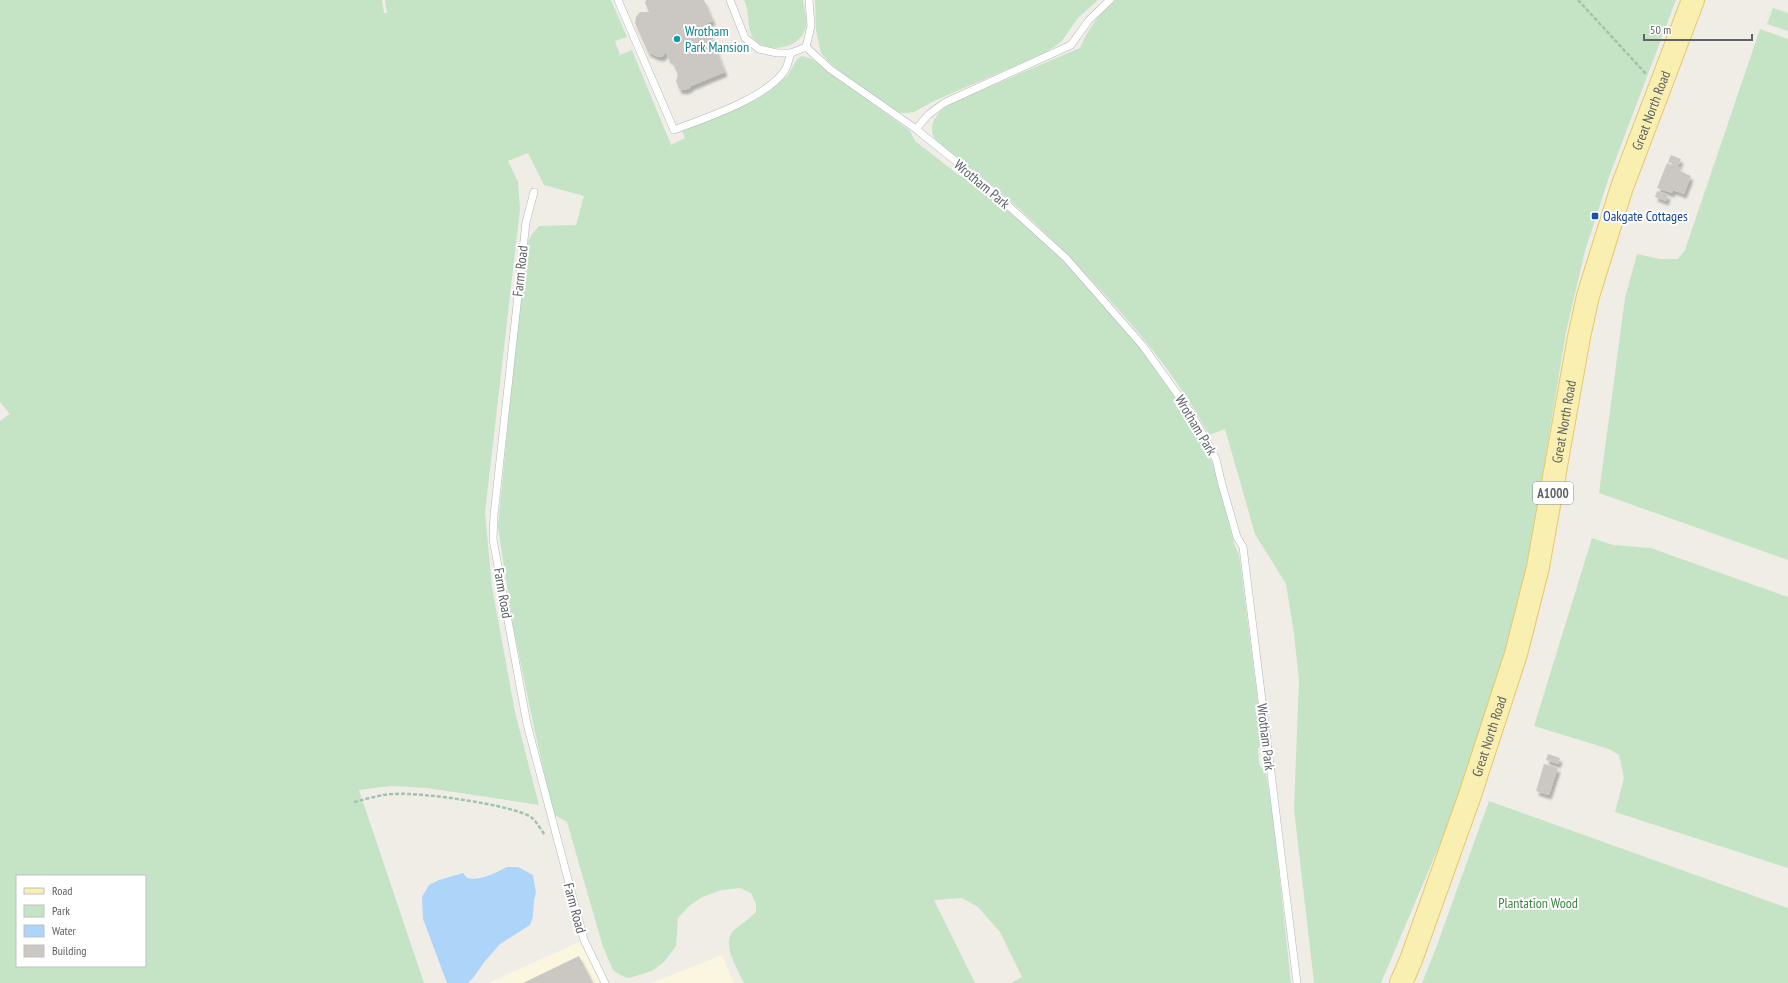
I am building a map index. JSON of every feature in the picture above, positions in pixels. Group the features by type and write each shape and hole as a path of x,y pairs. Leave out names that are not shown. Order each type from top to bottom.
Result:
{"main road":[{"name":"Great North Road","path":"1401,983 1411,960 1469,798 1516,654 1538,567 1579,337 1588,296 1622,187 1693,0"}],"lane":[{"path":"618,0 674,130 718,113 768,89 786,70 791,53"},
{"path":"730,0 745,38 759,49 777,53 791,53 806,47 811,26 809,0"},
{"path":"916,129 928,116 944,103 1071,45 1089,20 1110,0"},
{"name":"Wrotham Park","path":"806,47 830,69 916,129 990,189 1066,258 1143,346 1191,413 1216,459 1237,537 1244,547 1297,983"},
{"name":"Farm Road","path":"534,192 526,222 493,539 527,724 584,940 604,983"}],"path":[{"path":"1578,0 1644,73 1663,81"},
{"path":"354,802 380,796 413,793 501,807 532,818 546,837"}],"shaded area":[{"path":"584,940 606,983 488,983"},
{"path":"722,955 734,983 651,983"}],"green space":[{"path":"0,0 382,0 384,13 387,13 385,0 611,0 627,37 615,41 620,55 632,50 671,145 685,138 682,131 766,93 788,75 797,59 802,56 812,59 910,131 915,141 960,176 971,178 1055,252 1074,271 1127,331 1160,373 1176,394 1178,404 1190,428 1201,439 1213,464 1235,546 1239,554 1263,741 1258,749 1259,764 1266,774 1273,817 1291,983 1011,983 1022,977 1000,932 978,907 962,898 934,900 975,983 744,983 729,949 729,942 730,936 734,930 756,912 756,904 751,893 740,888 722,890 702,897 689,906 678,918 676,946 665,961 652,971 629,978 622,976 613,970 603,947 567,822 553,814 514,631 498,527 525,247 532,234 539,226 576,225 584,196 544,185 528,153 508,161 518,182 520,209 485,513 492,587 515,712 539,805 427,788 391,786 359,790 424,983 0,983 0,421 10,414 0,402"},
{"path":"744,0 803,0 807,21 803,34 790,45 782,47 766,47 759,43 751,35"},
{"path":"815,0 1098,0 1078,18 1061,42 1043,54 936,100 914,112 904,113 894,112 851,81 821,53 816,30"},
{"path":"1115,0 1676,0 1609,177 1585,251 1566,332 1528,564 1509,653 1461,794 1381,983 1314,983 1294,809 1299,680 1294,634 1286,584 1255,534 1225,429 1209,435 1167,368 1102,292 1029,218 991,184 940,145 932,133 932,127 936,116 951,103 1080,48 1094,22"},
{"path":"1773,8 1788,13 1788,31 1767,24"},
{"path":"1760,29 1788,39 1788,560 1599,493 1625,298 1637,254 1660,259 1678,259 1685,250"},
{"path":"1592,538 1613,545 1651,548 1788,597 1788,868 1615,812 1624,778 1619,755 1609,749 1534,726"},
{"name":"Plantation Wood","path":"1489,801 1788,908 1788,983 1422,983"}],"water":[{"path":"507,867 518,867 533,875 536,893 533,916 530,925 500,944 468,983 447,983 423,919 422,897 429,885 439,880 463,873 467,878 478,878 488,876"}],"building":[{"name":"Wrotham Park Mansion","path":"646,0 704,0 713,21 706,24 725,72 691,86 690,88 684,90 679,89 676,81 678,74 671,59 669,60 666,52 662,57 648,52 635,23 636,17 640,12 649,12 645,3"},
{"path":"1671,155 1681,159 1678,166 1668,162"},
{"path":"1667,163 1681,168 1680,171 1691,176 1684,194 1673,190 1672,193 1657,188"},
{"path":"1657,191 1668,195 1666,201 1655,197"},
{"path":"1548,754 1560,758 1558,764 1546,760"},
{"path":"1544,764 1558,768 1549,795 1536,791"},
{"path":"579,956 593,983 523,983"}],"place":[{"name":"Wrotham Park Mansion","path":"677,39"},
{"name":"Oakgate Cottages","path":"1595,216"}]}
